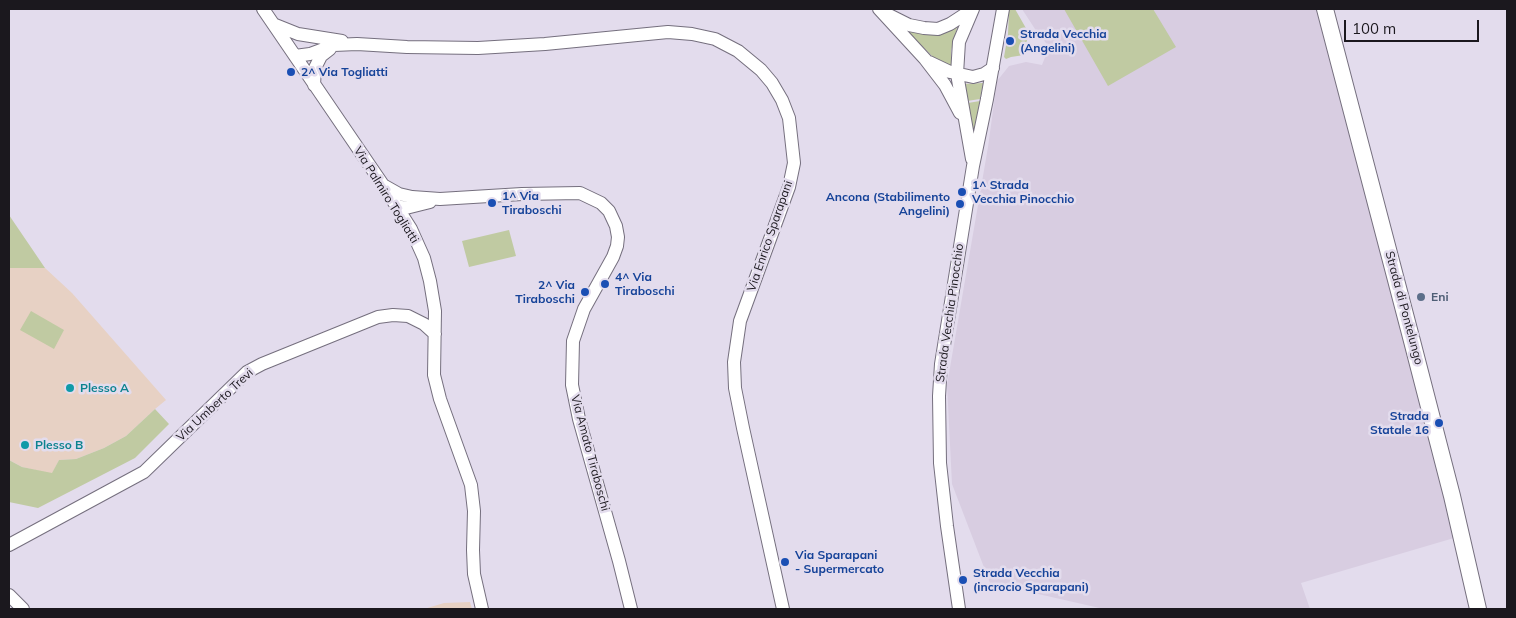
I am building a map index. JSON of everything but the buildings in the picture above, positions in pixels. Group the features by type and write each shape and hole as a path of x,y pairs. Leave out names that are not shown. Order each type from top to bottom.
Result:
{"main road":[{"name":"Strada di Pontelungo","path":"1325,9 1414,346 1478,609"}],"street":[{"name":"Via Palmiro Togliatti","path":"263,9 383,185 411,229 424,258 435,311 434,375 440,398 471,486 474,511 474,574 482,609"},
{"path":"880,10 909,25 938,29 950,24 973,9"},
{"name":"Strada Vecchia Pinocchio","path":"973,9 959,42 957,74 973,166"},
{"name":"Strada Vecchia Pinocchio","path":"959,609 940,463 939,396 941,364 973,166 993,68 1002,9"},
{"path":"880,10 925,59 945,85 964,122"},
{"name":"Via Enrico Sparapani","path":"273,24 298,34 357,44"},
{"name":"Via Enrico Sparapani","path":"295,56 310,54 334,45 478,48 545,44 668,32 692,34 715,39 738,51 762,70 782,100 789,118 794,163 789,188 740,321 734,362 735,388 783,609"},
{"path":"295,56 299,46 322,37"},
{"path":"314,85 315,68 321,56 334,45"},
{"path":"925,59 957,74 979,76 993,68"},
{"name":"Via Amato Tiraboschi","path":"383,185 399,194 417,200 580,192 601,203 609,211 616,226 617,246 584,309 573,342 572,385 579,419 631,609"},
{"path":"396,206 417,200 411,229"},
{"name":"Via Umberto Trevi","path":"9,545 144,472 246,372 262,364 378,317 392,315 408,316 424,324 435,334"},
{"path":"9,595 23,609"}],"shaded area":[{"path":"1022,9 1316,9 1454,538 1301,583 1310,609 1104,609 990,583 952,484 947,385 988,147 997,81 1009,66 1026,62 1042,65 1049,47"},
{"path":"9,268 45,268 72,293 166,400 126,436 104,448 76,459 59,460 52,474 22,467 9,460"},
{"path":"470,602 472,609 424,609 444,603"}],"green space":[{"path":"1009,9 1015,9 1028,35 1024,55 1006,59 1004,57 1008,34"},
{"path":"1064,9 1153,9 1176,47 1108,86"},
{"path":"958,24 951,51 951,67 936,60 905,29"},
{"path":"983,83 980,99 967,101 962,84"},
{"path":"980,101 975,132 974,132 968,103"},
{"path":"9,215 45,268 9,268"},
{"path":"509,230 516,256 469,267 462,241"},
{"path":"31,311 64,330 54,349 20,330"},
{"path":"155,409 169,424 135,458 38,508 9,502 9,460 22,467 52,473 59,460 76,459 104,448 126,436"}],"place":[{"name":"Strada Vecchia (Angelini)","path":"1010,41"},
{"name":"2^ Via Togliatti","path":"291,72"},
{"name":"1^ Strada Vecchia Pinocchio","path":"962,192"},
{"name":"1^ Via Tiraboschi","path":"492,203"},
{"name":"Ancona (Stabilimento Angelini)","path":"960,204"},
{"name":"4^ Via Tiraboschi","path":"605,284"},
{"name":"2^ Via Tiraboschi","path":"585,292"},
{"name":"Eni","path":"1421,297"},
{"name":"Plesso A","path":"70,388"},
{"name":"Strada Statale 16","path":"1439,423"},
{"name":"Plesso B","path":"25,445"},
{"name":"Via Sparapani - Supermercato","path":"785,562"},
{"name":"Strada Vecchia (incrocio Sparapani)","path":"963,580"}]}
